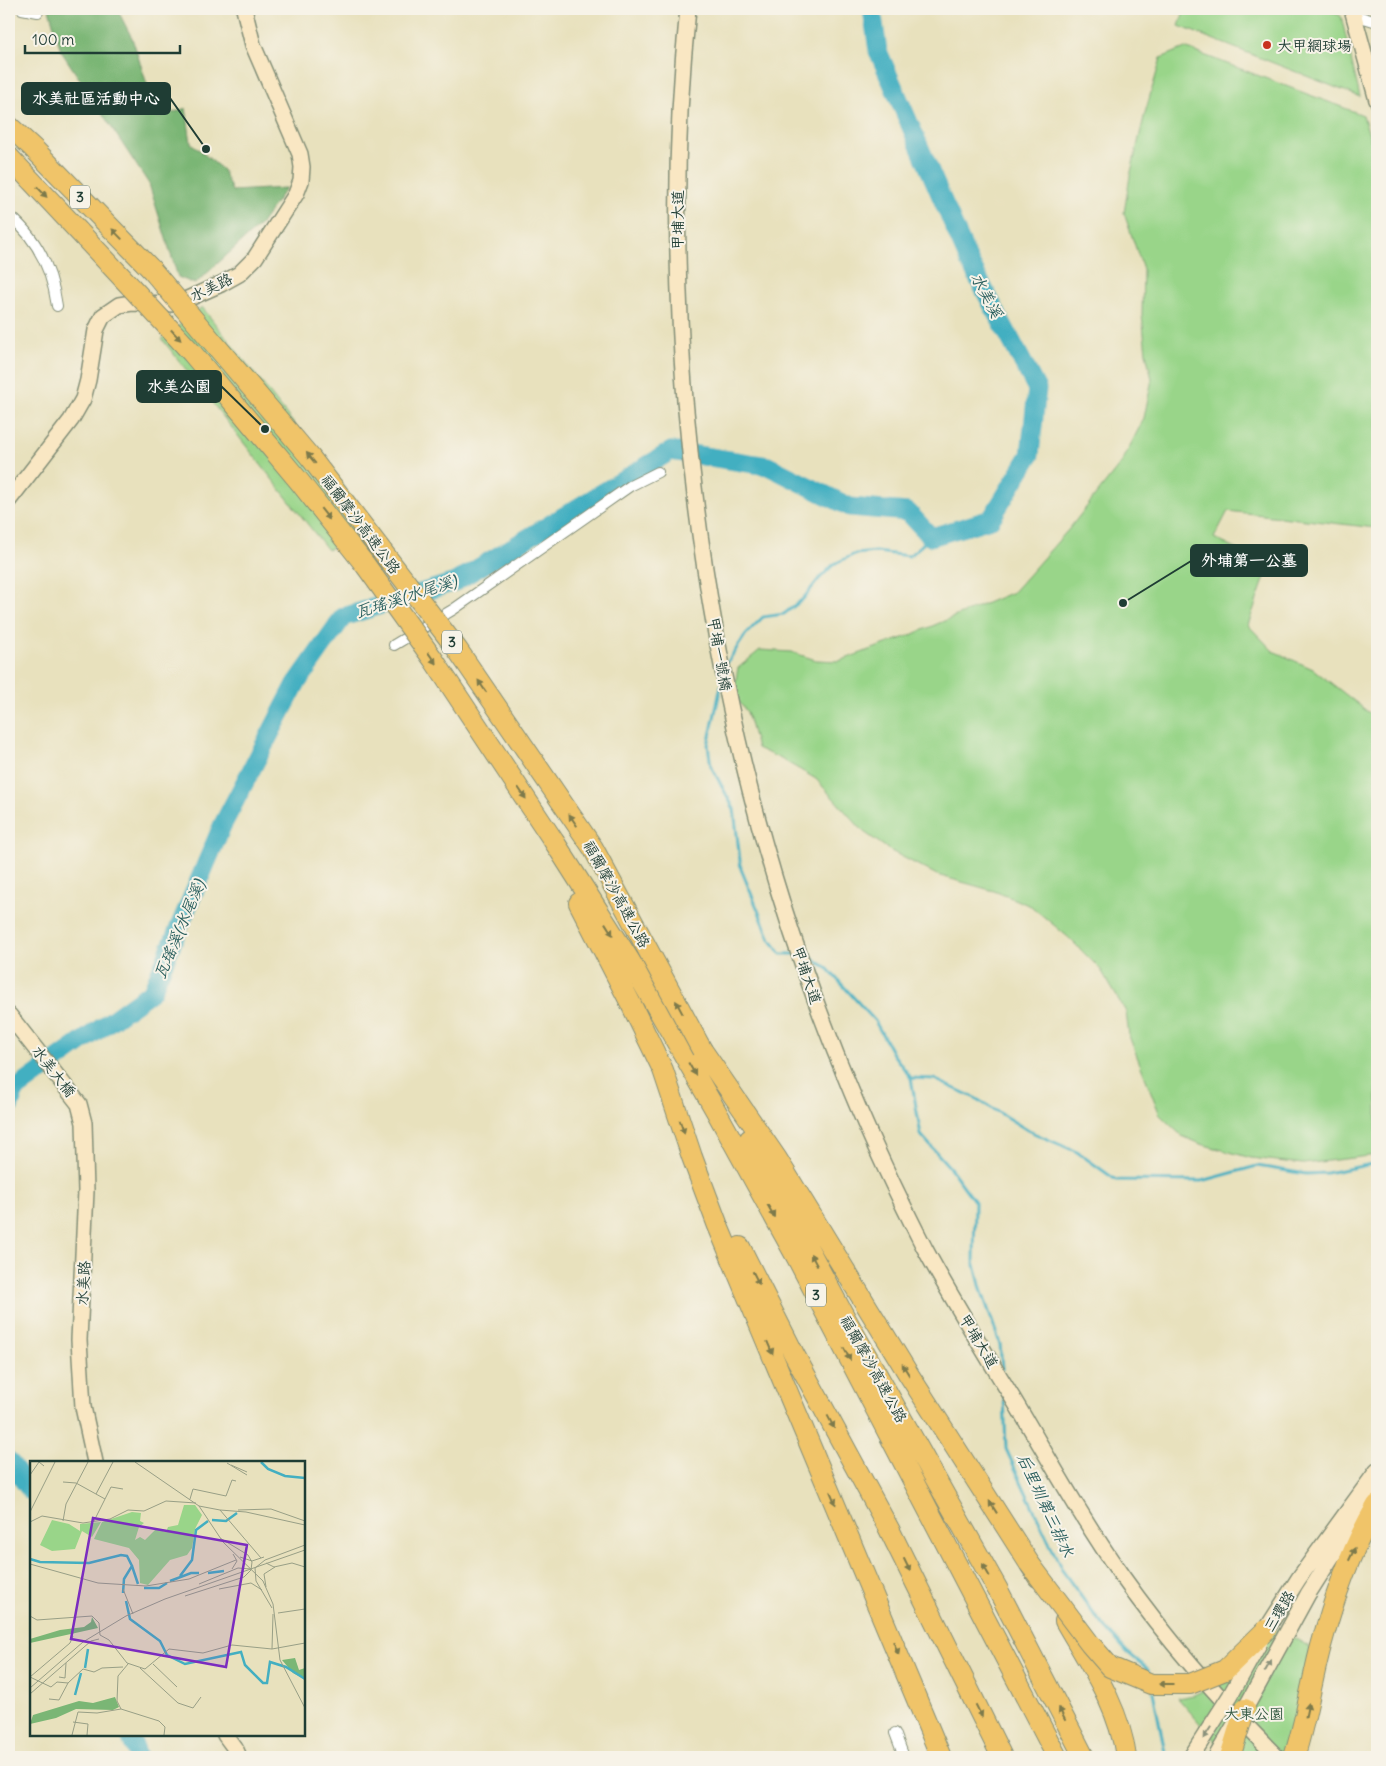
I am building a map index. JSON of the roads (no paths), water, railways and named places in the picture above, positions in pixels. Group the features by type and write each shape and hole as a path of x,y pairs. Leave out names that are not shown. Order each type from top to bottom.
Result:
{"highway":[{"name":"福爾摩沙高速公路","path":"9,126 151,269 310,457 457,649 593,848 843,1314 998,1590 1084,1757"},
{"name":"福爾摩沙高速公路","path":"9,157 192,353 299,481 366,566 433,659 555,843 632,964 797,1258 1057,1757"},
{"path":"555,843 580,905 663,1070 692,1157 722,1235 942,1757"},
{"path":"702,1050 777,1159 909,1375 1064,1619 1113,1710 1124,1744 1126,1757"},
{"path":"692,1157 794,1354 889,1529 1002,1757"},
{"path":"1294,1757 1302,1734 1321,1647 1332,1607 1347,1564 1367,1521 1377,1505"},
{"path":"1029,1563 1090,1644 1110,1667 1151,1684 1190,1684 1225,1670 1266,1630"},
{"path":"1230,1757 1245,1709"}],"street":[{"path":"22,9 38,12"},
{"name":"水美路","path":"9,500 71,420 83,399 96,330 103,316 118,306 132,303 176,304 239,274 255,258 296,194 301,181 302,167 300,154 253,45 244,9"},
{"name":"甲埔大道","path":"688,9 680,102 676,189 677,270 688,432"},
{"path":"1353,12 1377,22"},
{"path":"1353,12 1377,100"},
{"path":"9,215 32,238 46,263 55,292 57,306"},
{"name":"甲埔一號橋","path":"688,432 705,568 734,728 773,872"},
{"path":"394,645 454,609 630,486 658,472"},
{"name":"甲埔大道","path":"773,872 792,933 836,1055 874,1142 926,1249 978,1342 1076,1506 1124,1579 1211,1688 1277,1757"},
{"name":"水美大橋","path":"9,1016 79,1104"},
{"name":"水美路","path":"79,1104 84,1123 86,1191 79,1340 84,1406 95,1461"},
{"name":"三環路","path":"1190,1757 1230,1696 1266,1630 1299,1578 1377,1471"},
{"name":"三環路","path":"1216,1757 1245,1709 1308,1594 1342,1542 1377,1494"},
{"path":"895,1733 904,1757"},
{"path":"226,1736 239,1757"}],"waterway":[{"name":"瓦瑤溪(水尾溪)","path":"9,1108 15,1090 152,991 222,826 296,684 343,617 455,582 671,451 768,466 850,507 908,512 931,537 991,519 1030,455 1037,389 969,261 878,51 872,9"},
{"name":"后里圳第三排水","path":"727,663 746,634 763,617 784,614 803,599 834,564 855,554 876,552 909,556 931,537"},
{"name":"后里圳第三排水","path":"721,686 708,745 711,766 734,809 741,869 770,939 781,954 795,954"},
{"name":"后里圳第三排水","path":"804,954 807,954 827,968 875,1021 893,1054 911,1078 921,1135 951,1169 975,1202 974,1261 981,1289 1000,1344 1002,1369"},
{"path":"911,1078 934,1079 975,1098 1029,1131 1077,1152 1116,1180 1202,1181 1257,1166 1306,1174 1327,1173 1377,1163"},
{"name":"后里圳第三排水","path":"1004,1395 1006,1449 1062,1570 1096,1617 1127,1652 1149,1670 1150,1676"},
{"name":"瓦瑤溪(水尾溪)","path":"9,1461 30,1490"},
{"name":"后里圳第三排水","path":"1153,1692 1166,1757"},
{"name":"瓦瑤溪(水尾溪)","path":"130,1736 138,1757"}],"place":[{"name":"大甲網球場","path":"1267,45"},
{"name":"水美社區活動中心","path":"206,149"},
{"name":"水美公園","path":"265,429"},
{"name":"外埔第一公墓","path":"1123,603"}],"water label":[{"name":"水美溪","path":"987,295"}],"park label":[{"name":"大東公園","path":"1254,1713"}]}
